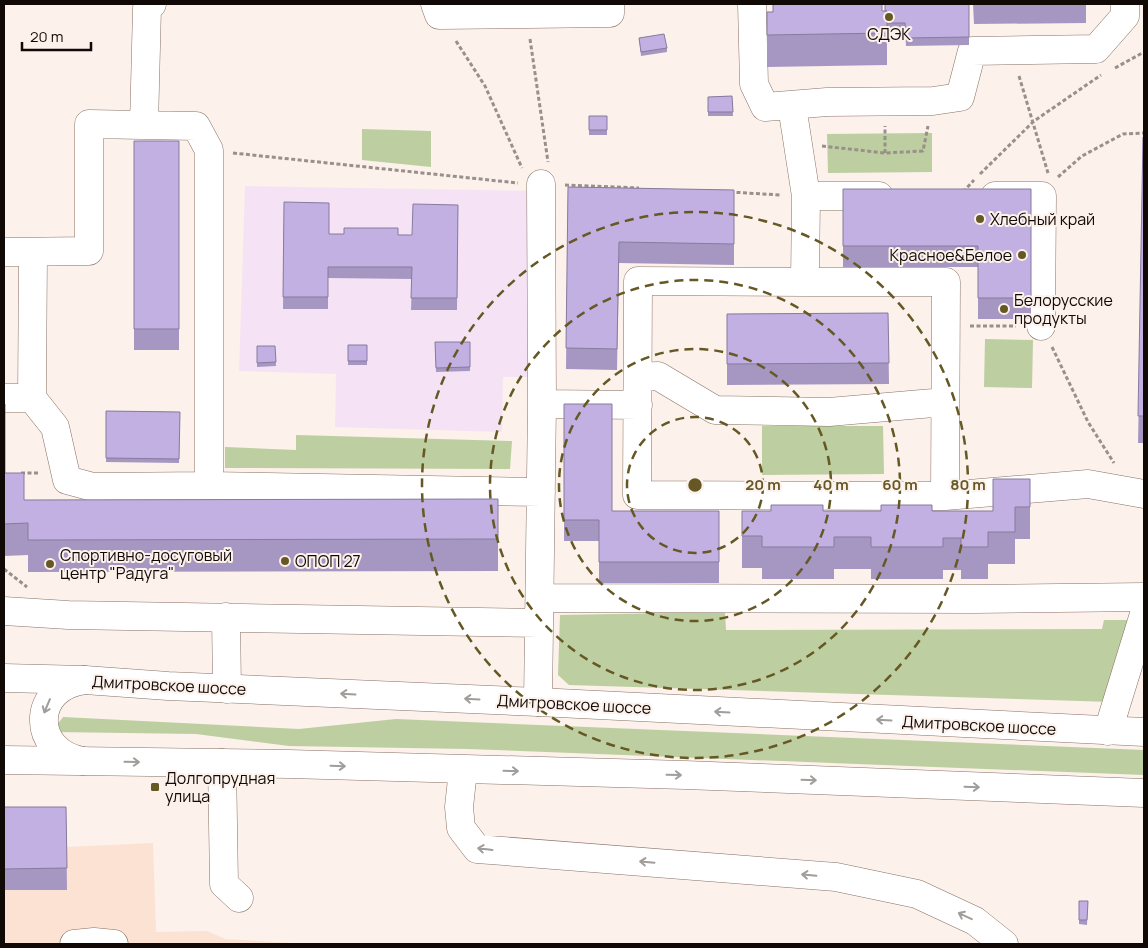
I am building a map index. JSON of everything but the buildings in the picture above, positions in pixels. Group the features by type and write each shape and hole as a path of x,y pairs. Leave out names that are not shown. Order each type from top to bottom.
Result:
{"main road":[{"path":"144,125 147,8 152,4"},
{"path":"437,9 526,14 610,13 610,4"},
{"path":"752,4 754,84 765,107 827,102 933,101 960,97 972,51 1096,49 1125,16 1125,4"},
{"path":"792,106 806,196 805,282"},
{"path":"4,252 89,251 89,124 196,126 208,150 209,486"},
{"path":"538,702 542,404 540,184"},
{"path":"959,196 1046,190 1041,326"},
{"path":"806,196 901,196"},
{"path":"33,252 32,398 55,427 67,480 93,487 209,486 541,492"},
{"path":"945,496 946,282 638,281 637,495 945,496 1088,484 1138,492"},
{"path":"638,377 658,376 714,410 829,412 946,402"},
{"path":"4,398 32,398"},
{"path":"542,404 638,405"},
{"path":"4,611 68,615 226,617 1144,596"},
{"path":"1108,731 1144,614"},
{"path":"226,617 227,689"},
{"name":"Дмитровское шоссе","path":"4,678 85,680 227,689 538,702 1144,732"},
{"path":"83,761 71,759 61,754 52,746 45,731 44,714 47,703 54,693 73,681 85,680"},
{"path":"4,760 222,763 685,775 1144,792"},
{"path":"222,763 224,884 239,898"},
{"path":"463,770 459,807 461,828 477,849 836,877 917,894 975,921 1004,944"},
{"path":"74,944 94,942 114,944"}],"path":[{"path":"437,9 486,86 540,184"},
{"path":"526,14 540,184"},
{"path":"1024,50 1019,76 1034,121 1046,190"},
{"path":"1110,70 1144,52"},
{"path":"959,196 1034,121 1101,75"},
{"path":"1046,190 1082,156 1123,134 1144,133"},
{"path":"798,144 885,153 923,151"},
{"path":"208,150 540,184 640,188"},
{"path":"728,192 806,196"},
{"path":"946,326 1041,326 1088,422 1138,492"},
{"path":"12,473 65,473"}],"shaded area":[{"path":"245,186 535,191 534,377 503,377 502,432 335,427 336,374 239,371"},
{"path":"4,829 66,847 153,843 156,932 207,931 225,939 294,944 4,944"}],"green space":[{"path":"362,129 431,131 431,167 362,160"},
{"path":"932,133 932,172 828,173 827,134"},
{"path":"985,339 1033,340 1032,388 984,387"},
{"path":"762,426 883,426 884,474 762,475"},
{"path":"296,435 512,441 510,469 225,468 225,447 296,450"},
{"path":"725,612 726,630 1102,629 1104,620 1139,620 1112,702 569,685 558,675 560,615"},
{"path":"63,717 299,729 396,719 1144,750 1144,775 468,749 289,746 196,734 56,732 57,725"}],"place":[{"name":"СДЭК","path":"889,17"},
{"name":"Хлебный край","path":"980,219"},
{"name":"Красное&Белое","path":"1022,255"},
{"name":"Белорусские продукты","path":"1004,309"},
{"name":"ОПОП 27","path":"285,561"},
{"name":"Спортивно-досуговый центр \"Радуга\"","path":"50,564"},
{"name":"Долгопрудная улица","path":"155,787"}]}
